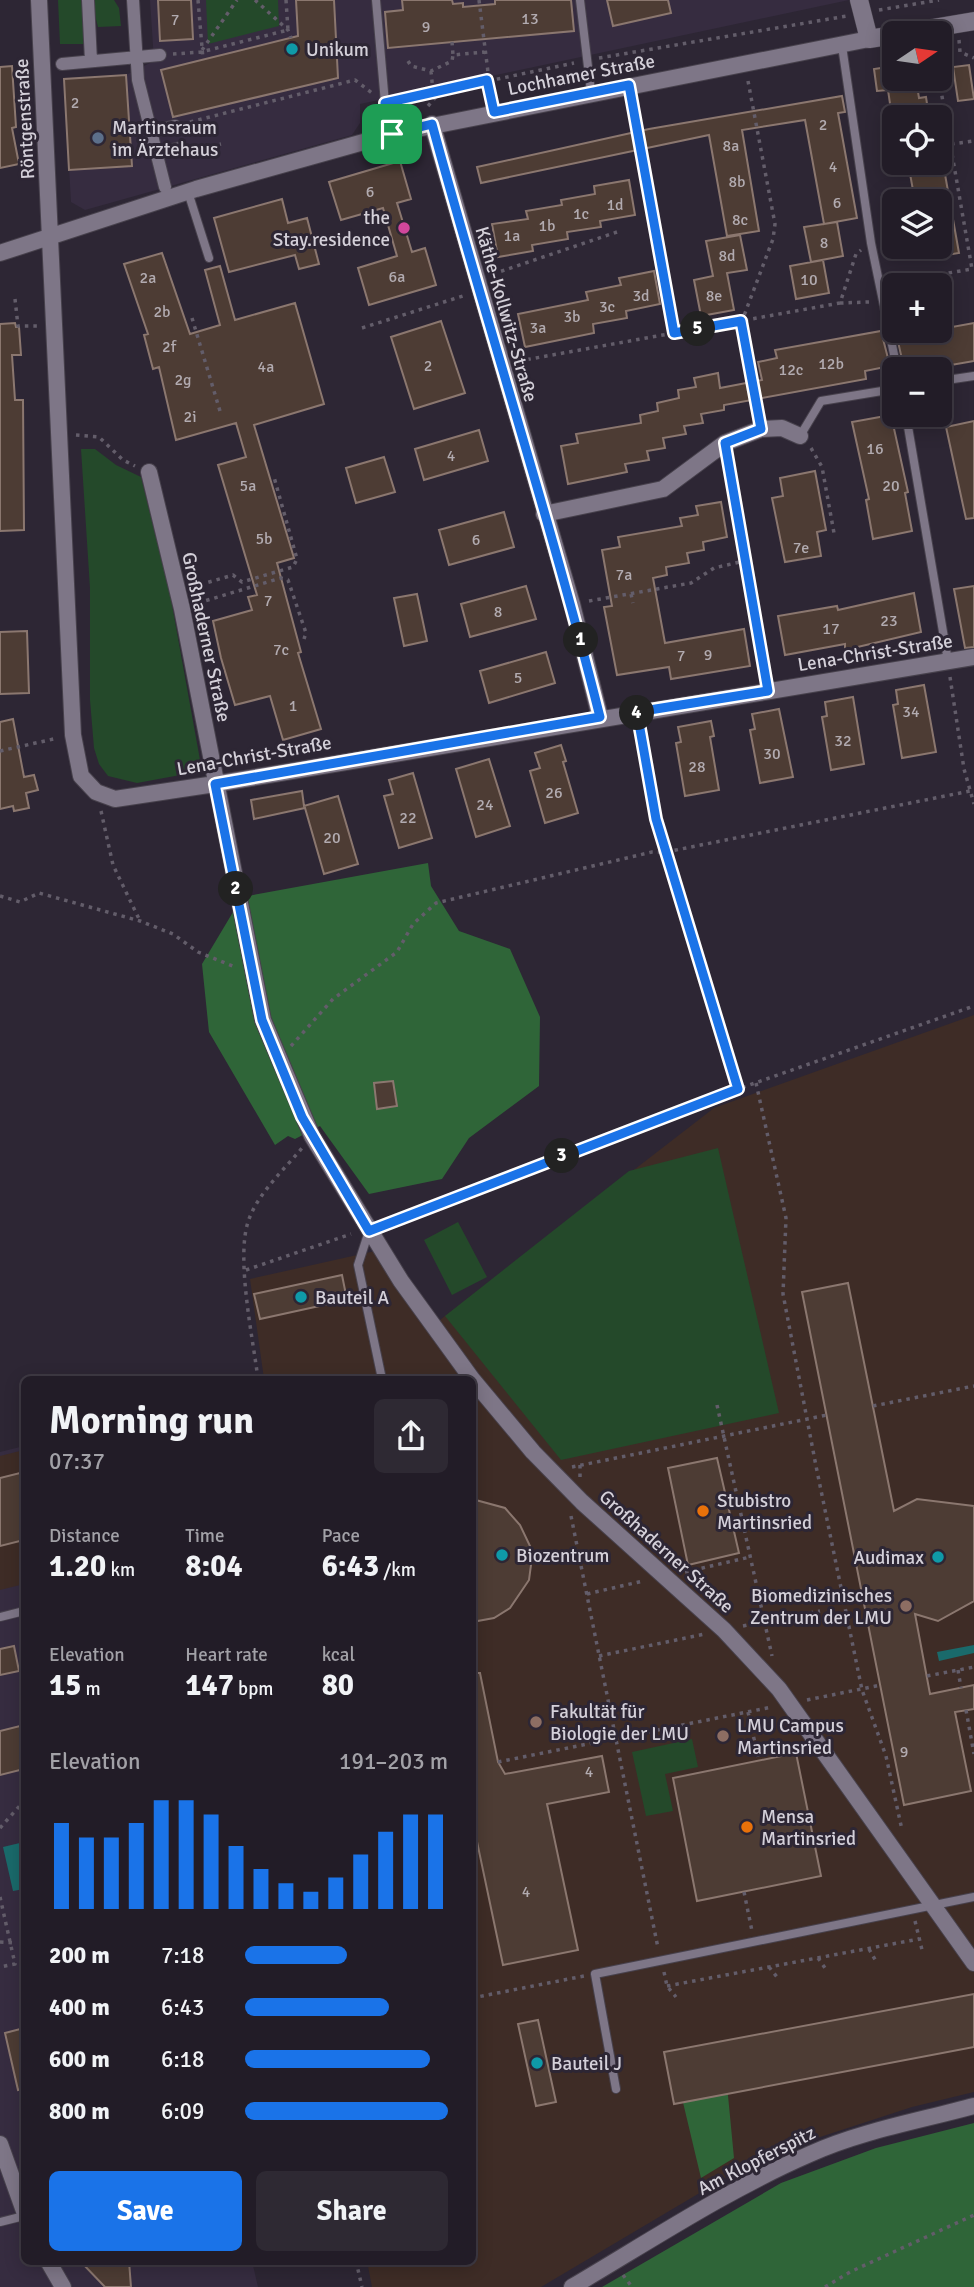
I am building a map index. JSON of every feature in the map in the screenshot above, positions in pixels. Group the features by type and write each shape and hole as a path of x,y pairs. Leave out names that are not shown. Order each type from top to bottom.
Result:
{"street":[{"name":"Röntgenstraße","path":"39,0 51,236"},
{"path":"88,0 91,61"},
{"path":"133,0 138,80 157,154 162,194"},
{"path":"861,7 869,38"},
{"name":"Lochhamer Straße","path":"0,253 162,194 188,192 432,124 882,36"},
{"path":"62,64 160,55"},
{"name":"Käthe-Kollwitz-Straße","path":"432,124 476,285 572,604 600,717"},
{"path":"151,132 175,126"},
{"path":"157,154 180,148"},
{"path":"51,236 74,735 81,776 96,792"},
{"path":"544,514 663,489 725,443 761,429 782,428 800,436"},
{"name":"Großhaderner Straße","path":"149,472 179,591 262,1020 313,1136 369,1231 470,1376"},
{"name":"Lena-Christ-Straße","path":"96,792 115,799 215,784 600,717 974,657"},
{"name":"Großhaderner Straße","path":"476,1384 526,1443 582,1502 724,1630 779,1689 974,1963"},
{"name":"Am Klopferspitz","path":"572,2287 753,2181 811,2153 853,2138 974,2106"},
{"path":"0,2144 21,2204"},
{"path":"50,2265 63,2287"}],"lane":[{"path":"376,0 385,103 392,134"},
{"path":"580,0 591,92"},
{"path":"842,46 871,243 882,290"},
{"path":"188,192 209,258"},
{"path":"952,380 974,376"},
{"path":"800,436 821,401 882,391"},
{"path":"908,427 948,661"},
{"path":"369,1231 358,1265 381,1376"},
{"path":"0,1617 21,1612"},
{"path":"616,2090 594,1974 974,1897"},
{"path":"0,2222 21,2214"}],"path":[{"path":"198,0 203,60"},
{"path":"201,52 237,0"},
{"path":"255,0 288,30"},
{"path":"286,0 291,38"},
{"path":"479,0 487,80 494,112"},
{"path":"175,126 355,80 385,103 487,80 861,7 939,0"},
{"path":"965,23 960,52 974,58"},
{"path":"160,55 201,52 288,30"},
{"path":"408,61 411,66 431,71 452,61 452,42"},
{"path":"453,55 484,52"},
{"path":"745,64 775,224 773,239 741,321 761,429"},
{"path":"431,71 433,92"},
{"path":"629,85 674,333"},
{"path":"303,87 305,94"},
{"path":"952,144 974,141"},
{"path":"180,148 196,150 221,144"},
{"path":"881,285 973,269 952,150"},
{"path":"362,328 617,232"},
{"path":"840,303 856,254 871,243"},
{"path":"15,299 18,326 54,326"},
{"path":"500,364 840,303 882,301"},
{"path":"192,318 220,411"},
{"path":"60,433 99,437 123,460 149,472"},
{"path":"800,436 822,467 834,533"},
{"path":"725,443 768,691"},
{"path":"179,591 233,575 242,582 293,567 297,559 274,477"},
{"path":"572,604 691,583 714,568 744,561"},
{"path":"182,608 281,578 288,580 306,634 304,639"},
{"path":"631,594 633,603"},
{"path":"948,661 964,769 974,804"},
{"path":"637,712 656,819 738,1089"},
{"path":"0,751 74,735"},
{"path":"280,1062 316,1016 355,980 397,952 413,924 436,903 652,852 666,852 970,791"},
{"path":"96,792 113,865 140,920"},
{"path":"0,896 20,901 39,893 140,920 173,934 198,952 253,975"},
{"path":"246,1270 337,1237 369,1231 738,1089 974,1006"},
{"path":"756,1083 786,1218 783,1294 807,1419 862,1690 886,1756 903,1836"},
{"path":"258,1376 244,1248 248,1222 262,1194 313,1136"},
{"path":"873,1406 974,1386"},
{"path":"717,1405 779,1689"},
{"path":"580,1465 827,1415"},
{"path":"582,1502 570,1511 661,1960 667,1986 676,1997"},
{"path":"927,1676 974,1667"},
{"path":"958,1670 961,1688"},
{"path":"498,1762 881,1685"},
{"path":"966,1710 974,1754"},
{"path":"748,1712 759,1761"},
{"path":"0,1828 21,1804"},
{"path":"0,1897 16,1964 0,1967"},
{"path":"913,1908 923,1954"},
{"path":"667,1986 919,1939"},
{"path":"0,1941 17,1943"},
{"path":"869,1949 877,1963"},
{"path":"818,1958 825,1968"},
{"path":"769,1967 777,1977"},
{"path":"476,1997 594,1974"},
{"path":"825,2287 850,2272 974,2215"},
{"path":"357,2265 362,2287"}],"shaded area":[{"path":"58,0 84,0 86,44 60,44"},
{"path":"91,0 114,0 119,8 121,26 98,27"},
{"path":"150,0 849,0 360,104 360,123 352,135 85,210 71,202 64,79 126,75 154,61"},
{"path":"206,0 278,0 279,26 208,44"},
{"path":"81,449 95,449 116,465 141,477 170,594 202,771 137,783 108,776 99,764 94,748 90,700 90,588"},
{"path":"428,863 431,886 459,931 510,949 540,1017 539,1086 469,1138 442,1179 369,1194 320,1126 295,1139 288,1136 275,1145 209,1032 202,964 242,897"},
{"name":"LMU Campus Martinsried","path":"974,1015 974,2092 912,2107 762,2156 541,2287 372,2287 368,2265 476,2265 476,1376 264,1376 250,1279 375,1251 427,1330 714,1108"},
{"path":"718,1148 779,1413 561,1460 445,1316 629,1171"},
{"path":"458,1222 487,1277 452,1295 424,1240"},
{"path":"21,1447 21,2265 253,2265 258,2287 0,2287 0,1452"},
{"path":"21,1451 21,1585 0,1590 0,1456"},
{"path":"974,1645 974,1653 939,1661 937,1652"},
{"path":"692,1739 698,1767 665,1774 673,1811 646,1816 632,1752"},
{"path":"21,1843 21,1890 13,1891 3,1847"},
{"path":"727,2085 734,2158 701,2178 681,2094"},
{"path":"974,2123 974,2287 602,2287 781,2183 876,2148"}],"building":[{"path":"158,0 191,0 193,39 160,41"},
{"name":"Unikum","path":"296,0 334,0 338,78 173,117 161,70 298,36"},
{"path":"402,0 452,0 453,4 463,3 463,7 495,4 495,0 571,0 574,31 388,48 385,12 403,10"},
{"path":"607,0 668,0 671,13 613,26"},
{"path":"969,65 974,99 958,101 953,67"},
{"path":"12,66 16,127 12,128 19,164 0,168 0,67"},
{"path":"882,68 882,91 877,91 874,69"},
{"path":"126,75 132,166 69,170 64,79"},
{"path":"888,91 918,91 919,98 926,97 927,105 890,105"},
{"path":"842,96 845,112 838,113 857,218 824,224 805,120 742,130 759,231 727,236 709,135 481,183 477,167 649,129"},
{"path":"400,161 411,199 397,203 412,252 425,248 436,285 369,305 358,268 397,256 383,208 341,220 329,182"},
{"path":"910,175 945,175 948,189 913,189"},
{"path":"629,180 635,215 600,221 601,227 567,232 568,239 532,245 533,251 498,257 492,224 528,219 526,211 562,205 561,200 595,194 594,186"},
{"path":"282,199 288,223 307,218 319,264 299,269 295,255 229,272 214,218"},
{"path":"952,214 959,253 952,254"},
{"path":"837,222 843,256 811,262 804,227"},
{"path":"740,235 747,270 727,273 734,310 701,316 694,280 713,276 706,241"},
{"path":"162,253 190,334 220,325 205,270 220,266 235,320 295,303 324,404 254,425 294,558 277,563 301,652 298,653 321,729 283,740 270,696 235,705 213,621 252,610 248,597 257,595 218,465 246,457 236,423 176,440 159,367 153,369 144,335 148,334 124,264"},
{"path":"823,260 829,293 796,299 790,266"},
{"path":"654,271 660,304 626,311 627,318 593,324 594,333 525,347 518,314 588,300 586,292 621,285 619,278"},
{"path":"441,321 465,393 414,409 391,337"},
{"path":"15,323 16,327 19,327 21,355 12,355 15,400 23,400 24,530 0,531 0,324"},
{"path":"974,323 974,361 952,365 952,357 901,357 898,343 952,343 952,327"},
{"path":"881,331 888,357 882,357 882,368 865,371 866,379 724,405 724,410 701,414 703,423 684,426 686,434 663,438 665,448 647,451 649,460 625,464 627,472 568,484 561,446 578,443 576,434 641,423 640,415 658,411 657,403 679,398 678,390 696,387 694,378 718,373 720,388 762,380 758,362 777,358 775,350"},
{"path":"882,417 882,427 894,427 908,492 905,493 912,531 873,539 866,500 869,499 852,422"},
{"path":"974,421 974,518 966,519 946,427"},
{"path":"479,430 488,461 424,480 415,449"},
{"path":"384,457 395,492 356,503 346,468"},
{"path":"815,471 826,530 817,532 821,556 785,562 772,498 783,496 780,478"},
{"path":"721,502 727,537 703,542 704,550 687,553 689,563 666,567 667,575 653,578 665,643 744,629 750,666 671,679 669,667 617,675 604,607 612,606 602,550 620,547 618,537 682,526 680,518 698,515 696,506"},
{"path":"504,512 514,547 449,565 439,530"},
{"path":"526,586 536,619 470,637 461,604"},
{"path":"974,586 974,647 965,648 954,589"},
{"path":"914,593 921,632 845,650 845,644 785,655 778,616 837,606 838,610"},
{"path":"417,594 427,641 404,646 394,598"},
{"path":"27,631 29,693 0,694 0,632"},
{"path":"546,652 555,683 489,703 480,671"},
{"path":"924,685 936,752 902,758 893,705 898,704 896,690"},
{"path":"853,697 864,764 831,770 822,717 827,716 825,702"},
{"path":"779,709 793,777 760,783 750,730 755,729 752,714"},
{"path":"13,719 24,777 34,775 38,790 26,793 29,808 14,811 13,806 0,809 0,722"},
{"path":"711,721 714,736 710,737 719,790 685,796 676,743 681,742 678,727"},
{"path":"561,745 566,761 563,762 578,813 545,823 530,771 540,768 535,753"},
{"path":"489,759 510,826 476,837 456,769"},
{"path":"413,773 432,838 399,848 384,796 393,794 389,780"},
{"path":"302,791 304,806 338,796 358,864 324,874 305,808 254,819 251,800"},
{"path":"393,1081 397,1106 377,1109 374,1083"},
{"name":"Bauteil A","path":"342,1275 347,1300 260,1319 254,1294"},
{"path":"848,1283 894,1511 917,1499 974,1506 974,1601 938,1621 915,1614 930,1694 974,1685 974,1709 955,1712 971,1791 904,1805 802,1292"},
{"name":"Stubistro Martinsried","path":"717,1458 739,1553 688,1565 668,1468"},
{"path":"21,1473 21,1541 0,1546 0,1478"},
{"name":"Biozentrum","path":"476,1500 505,1508 520,1525 530,1546 529,1580 510,1608 494,1618 476,1621"},
{"path":"14,1646 19,1671 0,1675 0,1649"},
{"path":"476,1673 480,1673 498,1762 505,1774 602,1756 609,1792 547,1804 578,1950 503,1965 476,1837"},
{"path":"21,1726 21,1770 0,1775 0,1731"},
{"name":"Mensa Martinsried","path":"796,1753 821,1876 697,1901 673,1778"},
{"path":"974,1994 974,2047 674,2104 664,2052"},
{"name":"Bauteil J","path":"538,2020 556,2102 536,2106 518,2024"},
{"path":"21,2029 21,2090 18,2090 5,2033"},
{"path":"84,2265 129,2265 131,2287 105,2287"}],"place":[{"name":"Unikum","path":"292,49"},
{"name":"Martinsraum im Ärztehaus","path":"98,138"},
{"name":"the Stay.residence","path":"404,228"},
{"name":"Bauteil A","path":"301,1297"},
{"name":"Stubistro Martinsried","path":"703,1511"},
{"name":"Biozentrum","path":"502,1555"},
{"name":"Audimax","path":"938,1557"},
{"name":"Biomedizinisches Zentrum der LMU","path":"906,1606"},
{"name":"Fakultät für Biologie der LMU","path":"536,1722"},
{"name":"LMU Campus Martinsried","path":"723,1736"},
{"name":"Mensa Martinsried","path":"747,1827"},
{"name":"Bauteil J","path":"537,2063"}],"route":[{"path":"487,80 494,112 629,85 674,333 741,321 761,429 725,443 768,691 637,712 656,819 738,1089 369,1231 302,1117 262,1020 215,784 600,717 572,604 474,279 432,124 392,134 385,103 487,80"}]}
